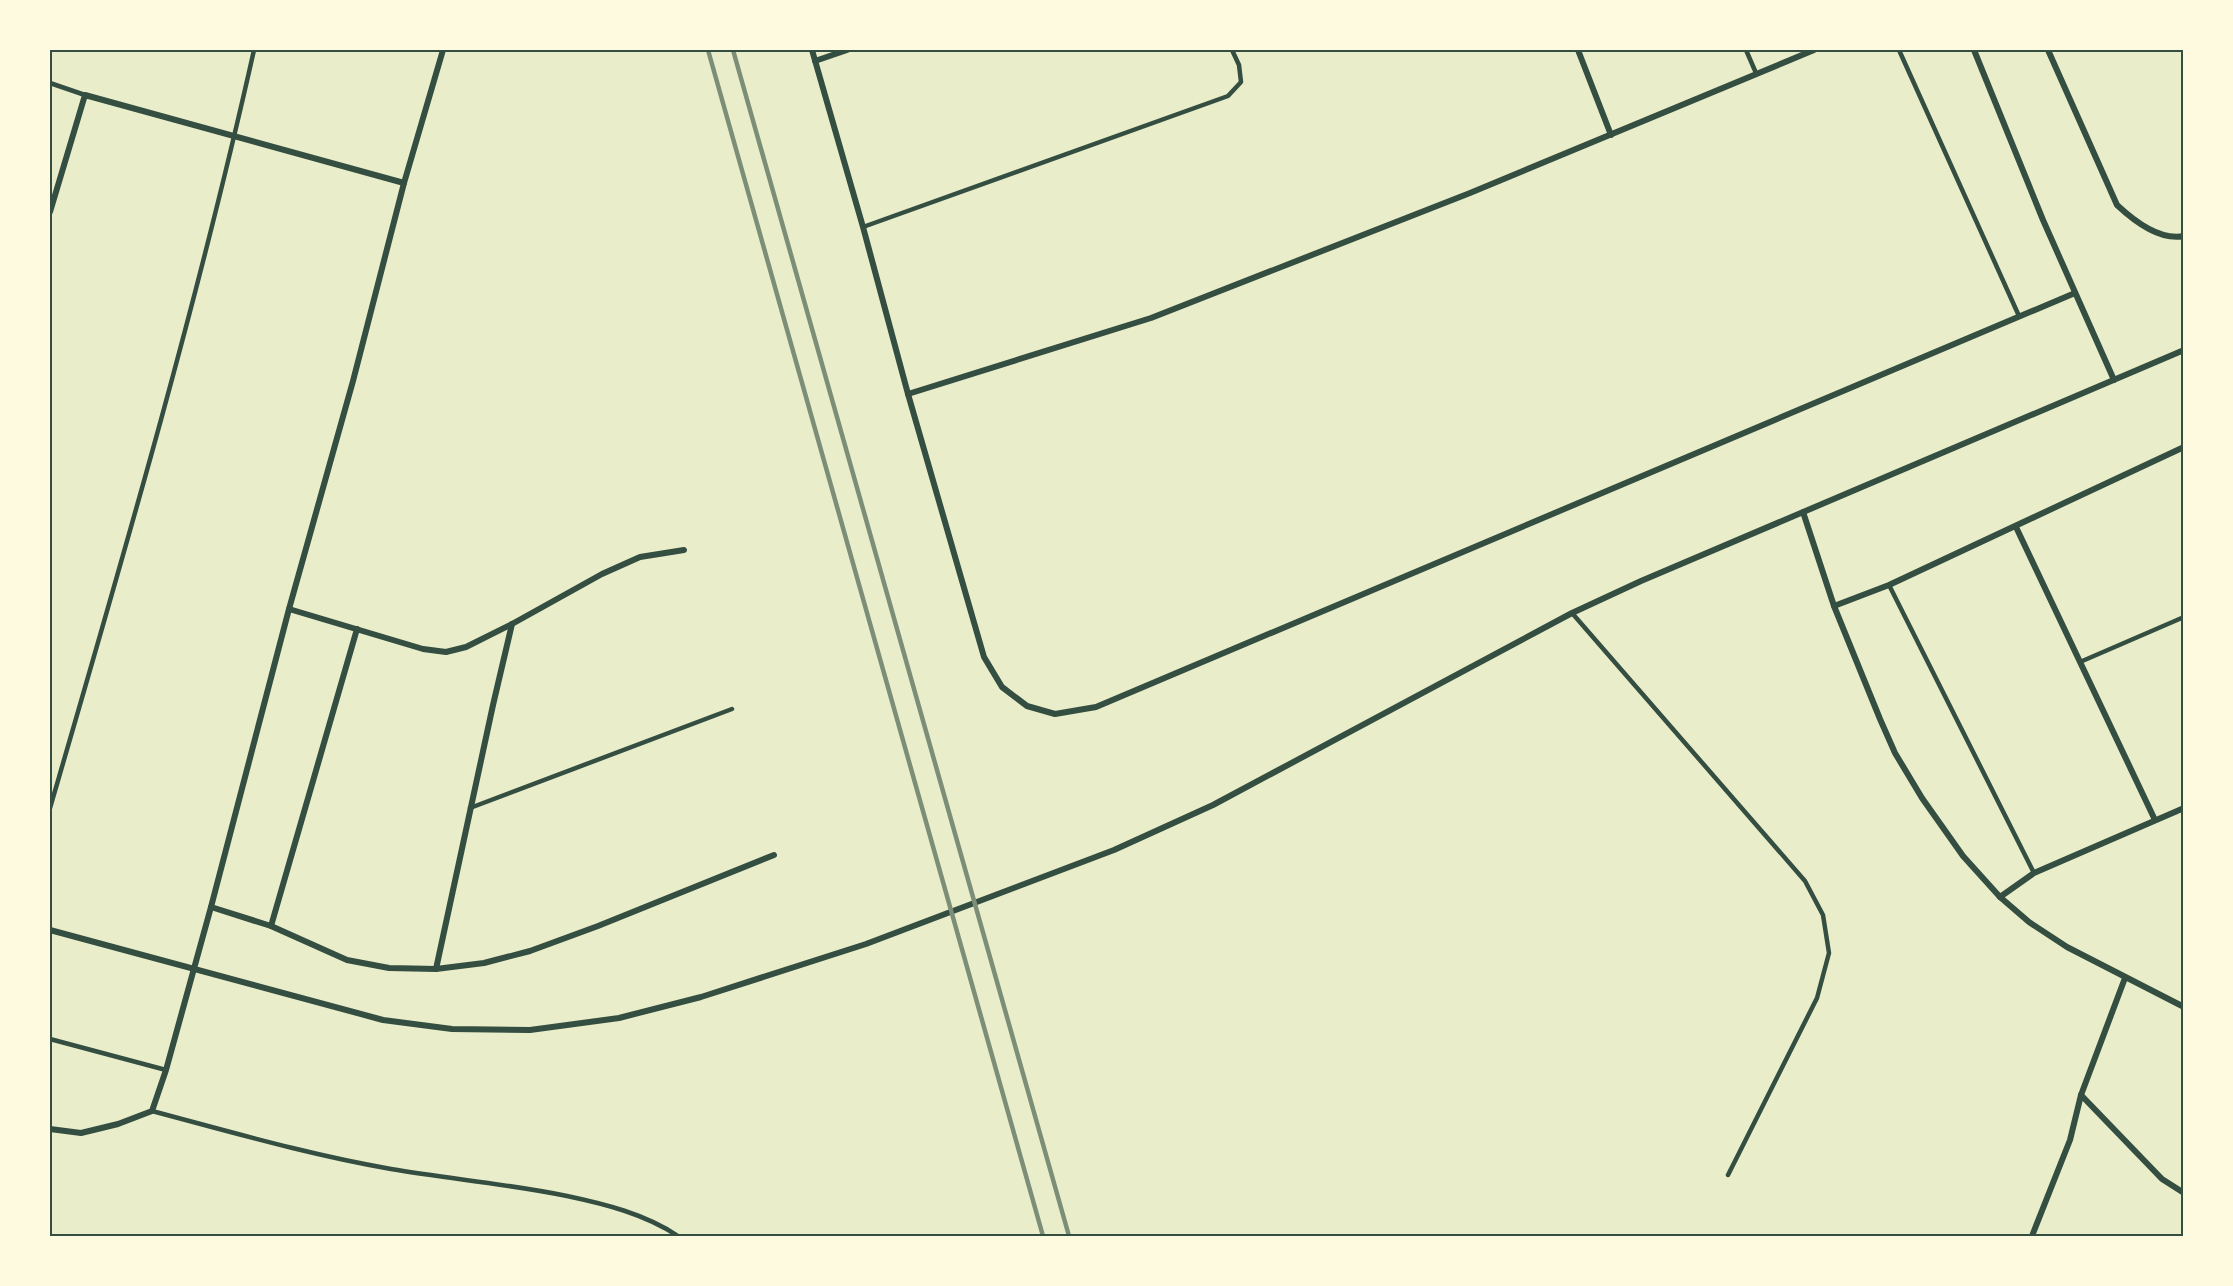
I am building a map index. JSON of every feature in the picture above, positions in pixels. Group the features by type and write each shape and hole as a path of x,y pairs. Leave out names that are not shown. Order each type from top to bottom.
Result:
{"street":[{"path":"50,1129 81,1133 118,1124 152,1111 166,1070 211,907 404,183 443,50"},
{"path":"812,50 984,657 1002,687 1027,706 1055,714 1096,707 2075,292"},
{"path":"815,61 847,50"},
{"path":"1578,50 1611,135"},
{"path":"908,394 1151,318 1470,193 1814,50"},
{"path":"1974,50 2043,220 2114,380"},
{"path":"2048,50 2117,205 2137,223 2175,238 2184,236"},
{"path":"50,212 85,95 404,183"},
{"path":"50,930 383,1020 452,1029 530,1030 619,1018 701,997 866,944 1019,888 1113,850 1213,805 1572,613 1641,580 2184,350"},
{"path":"1834,606 1889,585 2184,447"},
{"path":"1803,512 1834,606 1859,671 1895,753 1922,798 1963,856 2000,897 2029,922 2125,978 2184,1007"},
{"path":"2016,527 2155,820"},
{"path":"289,609 423,649 446,652 466,647 602,574 640,557 684,549"},
{"path":"436,969 512,624"},
{"path":"271,926 357,629"},
{"path":"2000,897 2034,873 2184,808"},
{"path":"211,907 271,926 347,960 389,968 436,969 484,963 560,941 774,855"},
{"path":"2032,1236 2070,1140 2081,1095 2125,978"},
{"path":"2081,1095 2162,1179 2184,1193"}],"lane":[{"path":"50,808 136,511 235,137 254,50"},
{"path":"864,227 1228,96 1241,82 1239,65 1233,50"},
{"path":"1746,50 1756,74"},
{"path":"1899,50 2019,316"},
{"path":"50,83 85,95"},
{"path":"1889,585 2034,873"},
{"path":"1572,613 1805,881 1823,915 1829,953 1817,998 1728,1175"},
{"path":"2080,662 2184,617"},
{"path":"470,808 732,709"},
{"path":"50,1039 166,1070"},
{"path":"152,1111 260,1140 390,1168 525,1187 593,1202 635,1214 678,1236"}],"railway":[{"path":"708,50 1043,1236"},
{"path":"733,50 1069,1236"}]}
